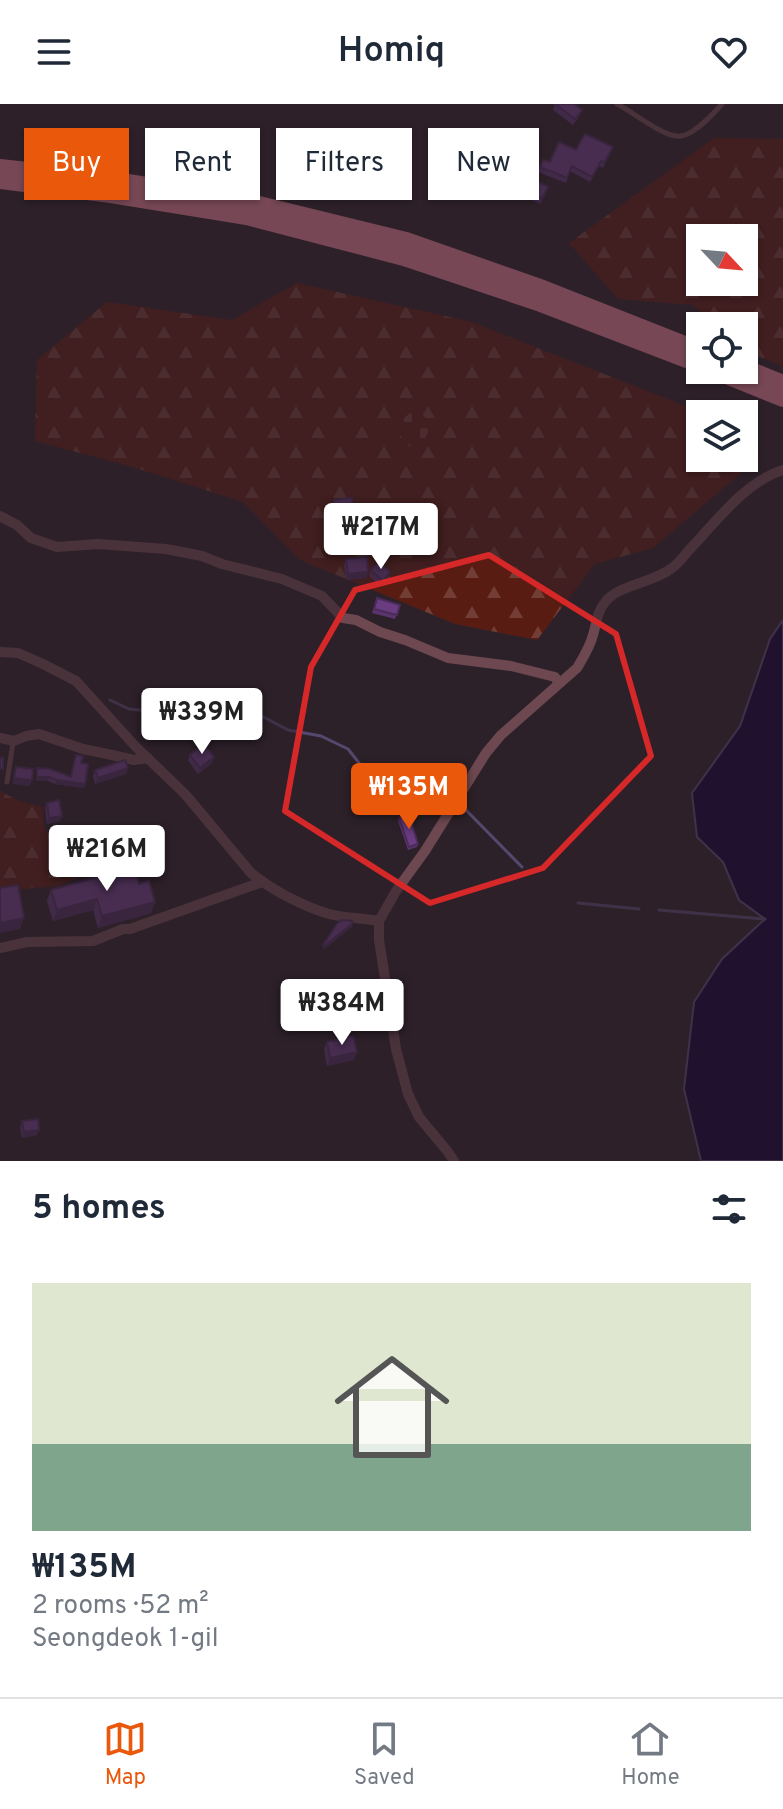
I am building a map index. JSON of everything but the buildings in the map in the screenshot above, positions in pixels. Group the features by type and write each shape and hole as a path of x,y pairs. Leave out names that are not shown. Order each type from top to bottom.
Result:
{"highway":[{"path":"0,168 109,180 247,202 406,241 543,289 686,345"},
{"path":"0,180 247,216 404,257 541,303 686,359"},
{"path":"758,374 783,384"},
{"path":"748,384 783,398"}],"street":[{"path":"454,1161 419,1117 408,1094 396,1049 379,940 379,921 486,753 501,735 577,668 594,635 598,613 612,595 651,581 672,568 744,493 783,470"},
{"path":"0,516 17,525 31,538 57,547 98,544 166,549 282,579 322,596 343,618 356,620 448,658 535,671 555,677 559,684"},
{"path":"0,652 18,653 76,681 127,738 185,794 262,882 305,905 330,914 379,921"},
{"path":"0,738 14,741 39,734 83,749 134,760 148,758"},
{"path":"0,948 27,942 93,941 262,882"}],"lane":[{"path":"617,104 668,134 681,136 697,128 722,104"},
{"path":"7,782 14,741"}],"highlighted area":[{"path":"489,555 616,634 651,756 543,868 430,903 285,811 311,667 355,590"}],"green space":[{"path":"714,138 783,139 783,366 758,356 758,312 701,312 693,305 618,299 569,243"},
{"path":"297,283 472,322 686,406 686,472 742,472 653,548 595,564 537,640 455,624 300,560 243,502 136,468 35,441 37,360 107,302 232,320"},
{"path":"412,412 422,414 430,423 424,439 409,446 398,428"},
{"path":"0,791 19,801 43,807 46,830 53,838 74,849 82,876 58,886 0,891"}],"shaded area":[{"path":"783,620 783,1161 701,1161 684,1089 694,1002 722,959 765,919 739,900 723,862 697,837 692,793 740,726 770,639"}],"waterway":[{"path":"110,700 129,709 200,716 226,716 245,711 258,714 288,730 321,736 348,749 367,773 419,803 445,805"},
{"path":"461,808 522,867"},
{"path":"578,903 639,909"},
{"path":"659,910 765,919"}]}
